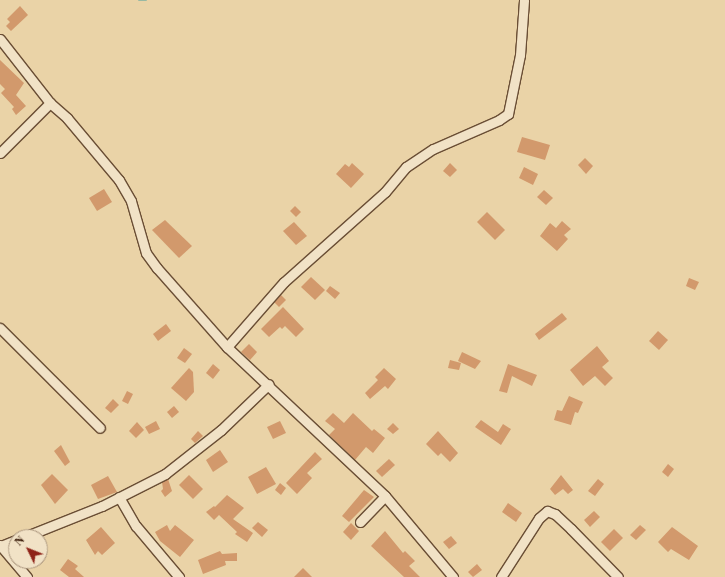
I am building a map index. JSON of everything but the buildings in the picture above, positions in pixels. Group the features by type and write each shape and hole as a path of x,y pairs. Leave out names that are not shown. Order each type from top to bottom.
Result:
{"street":[{"path":"227,347 284,282 385,192 406,167 433,149 499,120 508,114 520,55 524,0"},
{"path":"0,39 50,103 67,118 119,180 131,201 146,253 157,268 227,347 269,384 352,467 385,496 452,577"},
{"path":"0,153 50,103"},
{"path":"0,328 100,428"},
{"path":"43,529 119,497 165,474 221,430 269,384"},
{"path":"360,522 385,496"},
{"path":"119,497 136,526 179,577"},
{"path":"500,577 539,518 547,511 555,514 618,577"},
{"path":"1,545 27,577"}],"waterway":[{"path":"139,0 146,0"}]}
